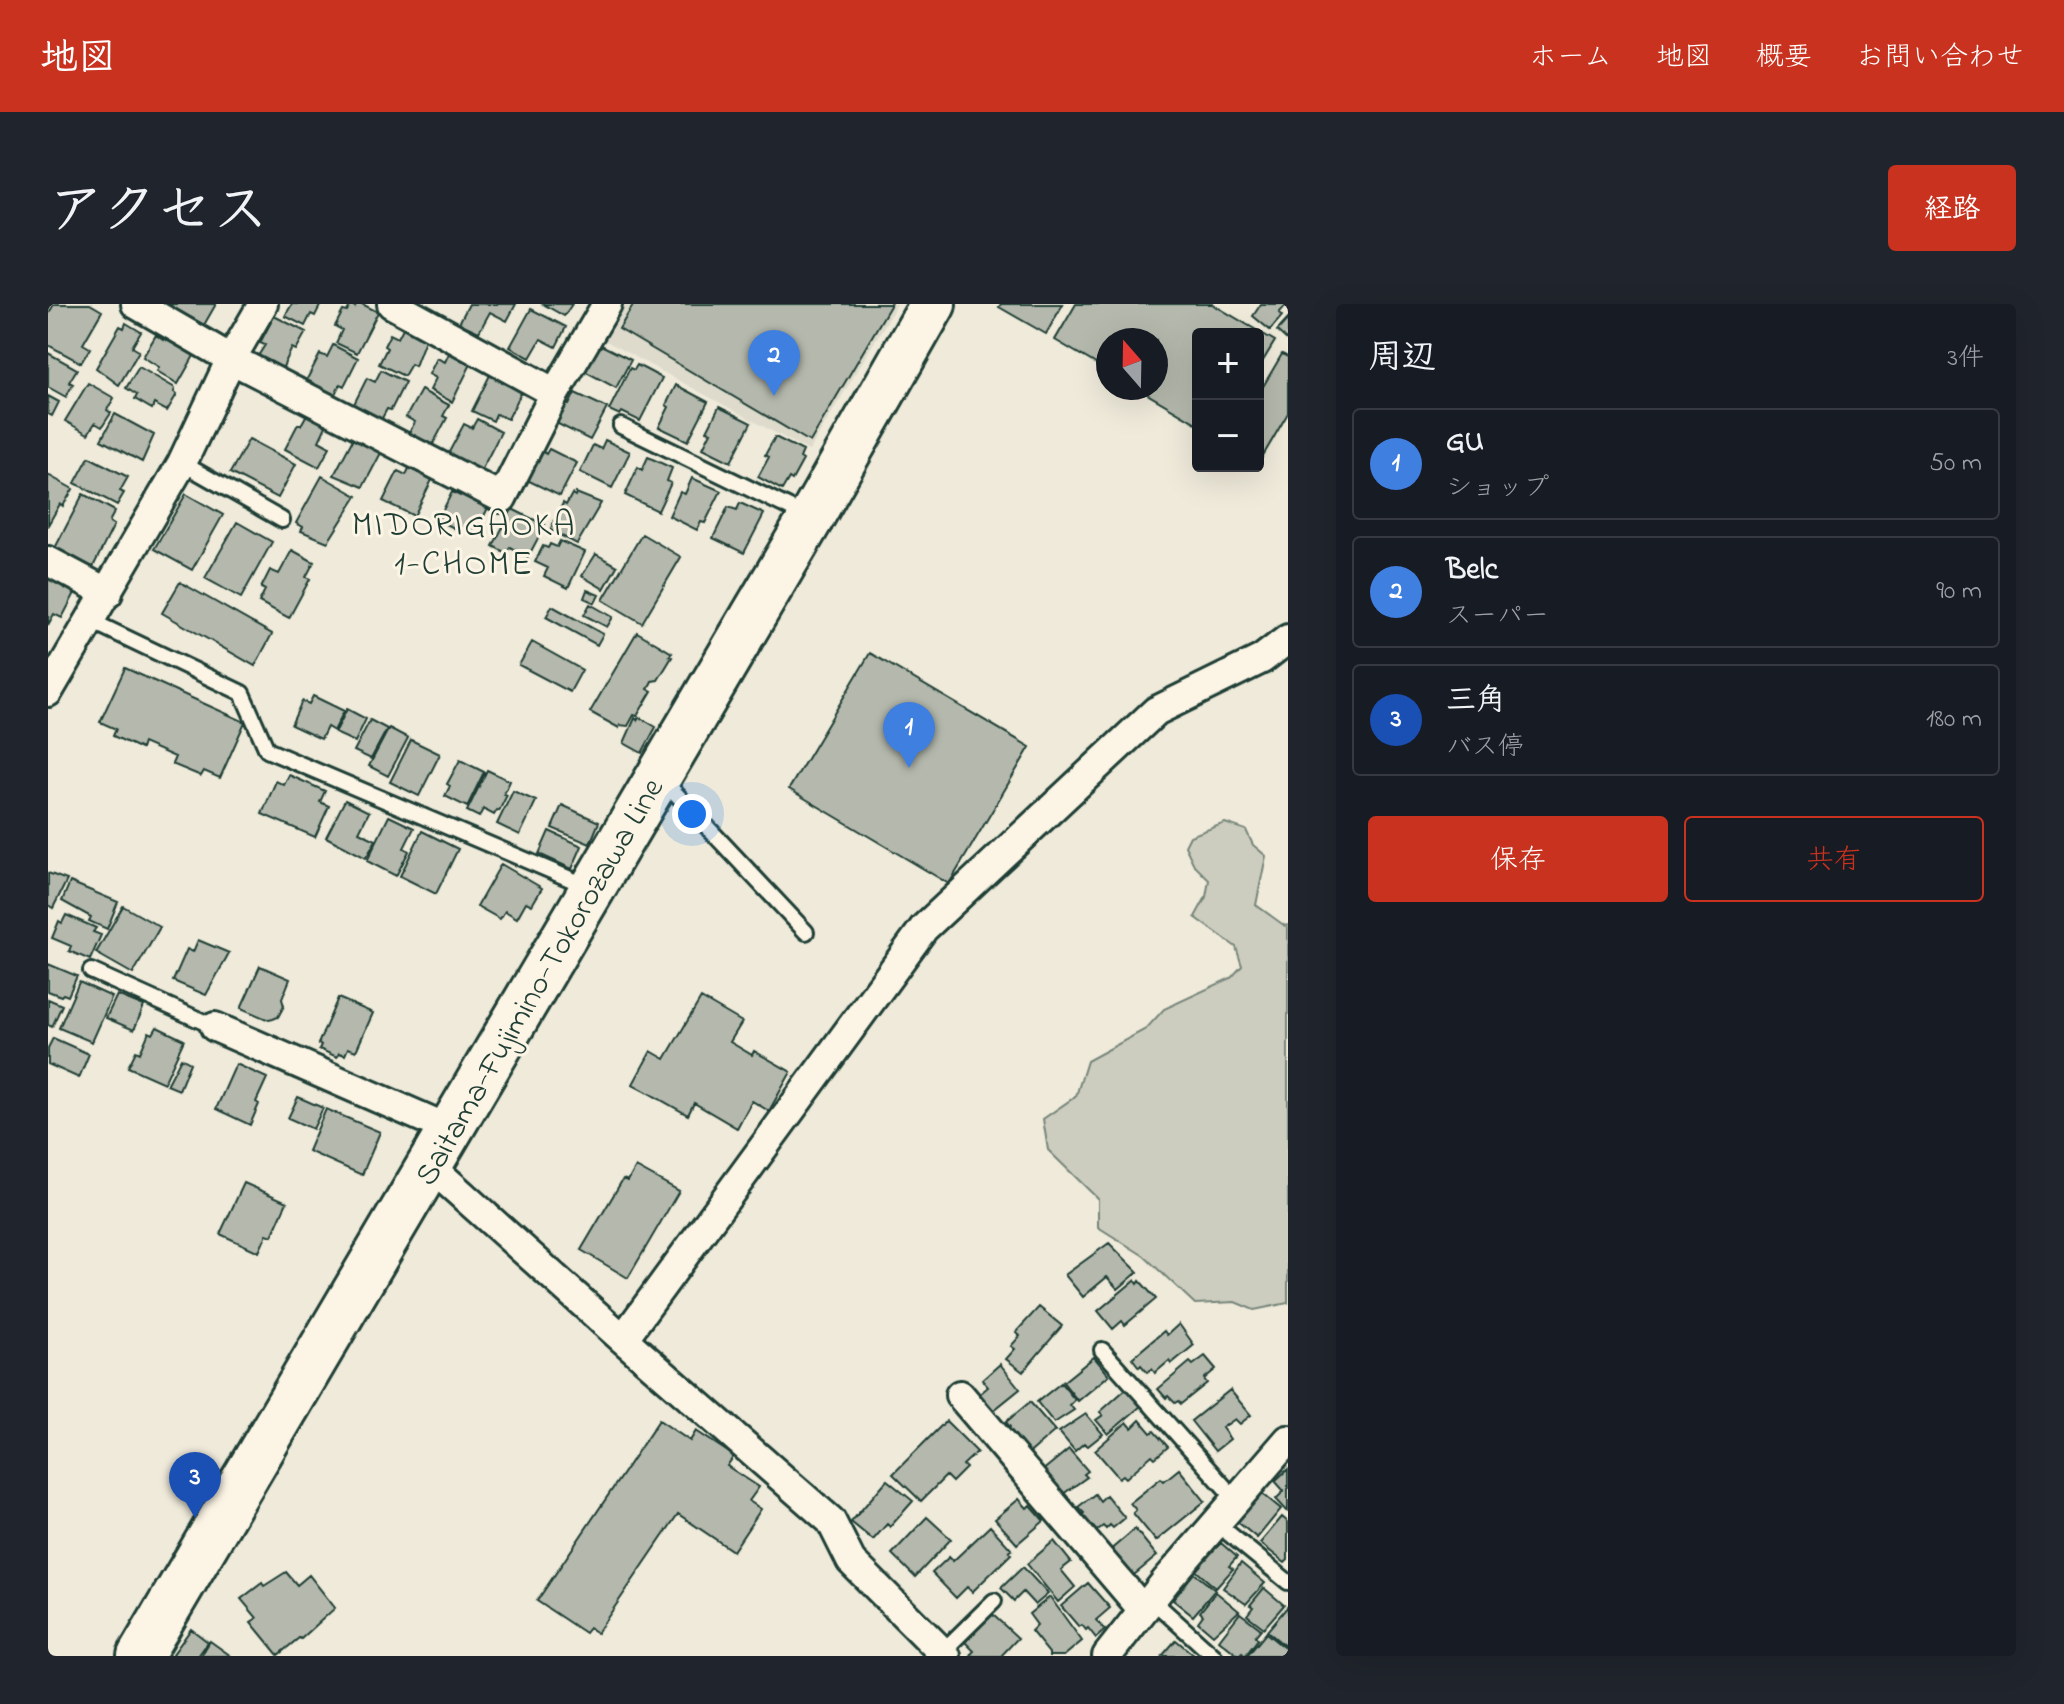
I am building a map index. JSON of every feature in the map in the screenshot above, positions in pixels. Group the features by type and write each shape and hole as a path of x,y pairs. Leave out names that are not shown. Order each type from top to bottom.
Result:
{"main road":[{"name":"Saitama-Fujimino-Tokorozawa Line","path":"140,1656 811,518 933,304"}],"street":[{"path":"136,304 231,359 502,498 555,393 607,304"},
{"path":"48,692 182,463 231,359 263,304"},
{"path":"392,304 555,393"},
{"path":"48,561 108,593"},
{"path":"623,1339 924,928 1156,711 1262,659 1288,639"},
{"path":"215,1027 440,1148 623,1339 831,1521 851,1561 944,1654"},
{"path":"960,1395 1148,1605"},
{"path":"1107,1656 1288,1440"}],"lane":[{"path":"621,426 811,518"},
{"path":"182,463 282,520"},
{"path":"91,621 242,693 267,750 591,888"},
{"path":"658,775 806,932"},
{"path":"91,971 215,1027"},
{"path":"1102,1350 1237,1501"},
{"path":"1216,1523 1288,1582"},
{"path":"944,1654 994,1601"},
{"path":"1148,1605 1214,1656"}],"shaded area":[{"path":"625,304 897,304 809,451 604,340"},
{"path":"1225,823 1246,830 1253,845 1266,856 1256,905 1285,926 1288,925 1288,1303 1254,1310 1235,1302 1195,1304 1144,1256 1098,1227 1098,1199 1048,1150 1043,1119 1076,1096 1087,1061 1146,1029 1164,1009 1231,978 1242,966 1236,947 1195,917 1206,897 1209,880 1194,865 1185,846 1190,836"}],"building":[{"path":"54,304 90,304 102,311 83,344 90,348 81,363 48,345 48,315"},
{"path":"166,304 216,304 204,325"},
{"path":"292,304 321,304 305,326 285,316"},
{"path":"351,304 355,307 362,304 378,312 357,353 336,343 342,330 335,326"},
{"path":"469,304 516,304 507,321 490,312 479,332 459,323"},
{"path":"543,304 572,304 564,316"},
{"path":"634,304 891,304 810,442 619,329"},
{"path":"1001,304 1063,304 1046,334 999,307"},
{"path":"1076,304 1212,304 1253,328 1192,328 1192,420 1157,400 1168,400 1168,328 1096,328 1096,364 1055,340"},
{"path":"1261,304 1287,304 1270,330 1253,316"},
{"path":"531,309 566,327 556,347 541,339 530,358 510,347"},
{"path":"274,316 306,332 296,350 292,348 282,369 258,356 265,345 260,343"},
{"path":"1288,319 1288,341 1277,331"},
{"path":"126,323 141,332 132,347 139,351 119,385 96,368 120,326 124,328"},
{"path":"404,326 426,337 415,366 411,364 404,376 379,364 390,334 398,338"},
{"path":"156,335 195,354 178,384 157,371 159,367 143,357"},
{"path":"1264,335 1275,341 1264,359"},
{"path":"599,344 631,360 616,388 577,367"},
{"path":"333,345 358,358 344,386 340,384 334,396 306,381 320,354 327,357"},
{"path":"451,349 473,360 452,402 430,390 436,378 429,374 437,358 445,362"},
{"path":"48,353 77,369 69,382 73,384 66,397 48,387"},
{"path":"1282,354 1288,357 1288,413 1264,454 1264,400 1264,385"},
{"path":"637,365 662,378 640,421 622,412 620,415 609,410 630,368 634,370"},
{"path":"139,367 175,388 177,394 167,411 154,404 152,409 135,399 137,395 126,388"},
{"path":"381,370 405,382 391,410 387,409 381,420 353,406 367,378 375,382"},
{"path":"492,371 524,387 508,419 496,414 493,421 472,411"},
{"path":"88,383 114,398 107,410 111,413 102,427 95,423 88,434 65,421"},
{"path":"676,385 708,402 688,441 659,427"},
{"path":"421,390 449,405 443,416 447,418 432,446 408,435 415,422 406,417"},
{"path":"575,393 607,408 590,440 556,423"},
{"path":"48,396 59,402 52,416 48,414"},
{"path":"719,407 751,423 731,462 703,448 711,432 707,431"},
{"path":"115,414 154,435 142,462 101,440"},
{"path":"307,414 327,424 319,441 330,447 319,467 285,449"},
{"path":"477,419 501,432 481,471 448,454 464,424 472,428"},
{"path":"354,437 382,451 363,487 334,475"},
{"path":"775,437 803,451 800,458 803,460 792,480 789,478 782,490 758,477"},
{"path":"249,439 296,464 278,498 230,473"},
{"path":"605,440 630,452 612,488 580,472 593,445 601,449"},
{"path":"549,449 577,463 560,496 523,478 532,462 535,464 542,451 546,454"},
{"path":"89,457 128,477 117,505 75,483"},
{"path":"648,457 672,468 667,481 671,483 658,511 625,495 638,467 642,470"},
{"path":"411,464 434,476 414,516 383,501 398,471 406,475"},
{"path":"48,475 73,489 48,525"},
{"path":"322,476 357,496 328,542 301,531 303,527 296,523"},
{"path":"692,478 721,491 705,523 701,522 697,530 669,516 680,492 685,494"},
{"path":"452,492 460,496 462,492 489,506 475,534 438,520"},
{"path":"576,493 601,503 577,544 550,530 563,503 566,505 572,494 575,496"},
{"path":"83,494 115,511 109,522 114,525 92,569 54,550"},
{"path":"186,494 223,515 192,570 154,549"},
{"path":"740,503 764,514 744,553 713,538 728,507 737,510"},
{"path":"512,509 545,525 528,557 510,547 506,553 493,546"},
{"path":"237,522 272,542 241,598 205,578"},
{"path":"642,534 681,557 642,623 603,600"},
{"path":"560,541 585,552 568,588 544,576 548,568 535,562 543,546 548,548 550,544 557,547"},
{"path":"292,550 314,562 306,577 310,579 289,618 259,602 265,590 261,588 270,570 279,574"},
{"path":"596,554 617,566 604,589 582,576"},
{"path":"48,578 75,593 62,618 54,614 48,625"},
{"path":"180,582 272,634 255,666 162,613"},
{"path":"587,590 599,595 595,603 584,598"},
{"path":"590,604 613,617 607,627 584,615"},
{"path":"552,606 603,634 597,645 546,617"},
{"path":"637,632 672,653 669,656 672,657 658,680 652,681 648,689 652,691 637,716 634,715 628,726 620,725 619,728 590,712"},
{"path":"532,642 582,670 570,692 519,665"},
{"path":"870,653 1030,747 949,884 789,789"},
{"path":"125,668 245,722 220,778 204,771 201,776 172,764 175,757 143,743 141,749 113,736 116,729 100,722"},
{"path":"313,696 344,711 334,731 327,727 321,739 291,725 302,701 309,704"},
{"path":"347,709 366,719 355,742 335,733"},
{"path":"639,717 656,727 642,753 624,743 635,718 637,720"},
{"path":"370,720 387,729 371,759 354,751"},
{"path":"389,728 408,738 388,776 369,766"},
{"path":"411,740 440,754 419,796 390,782"},
{"path":"460,760 484,772 467,807 445,796 450,786 447,784"},
{"path":"487,770 510,781 499,811 494,815 483,809 479,817 467,811"},
{"path":"289,775 325,791 320,802 329,806 315,837 262,814 276,781 284,785"},
{"path":"513,791 536,801 520,835 497,824"},
{"path":"345,800 369,812 359,832 376,840 366,858 326,837"},
{"path":"562,805 599,822 590,844 552,828"},
{"path":"389,816 414,828 404,848 409,851 396,876 367,861"},
{"path":"422,831 458,849 436,894 400,876"},
{"path":"549,831 582,846 572,869 539,854"},
{"path":"501,864 542,888 532,905 526,902 517,918 505,911 500,919 477,906"},
{"path":"48,873 67,880 53,908 48,905"},
{"path":"70,882 118,902 107,929 89,921 91,917 62,901"},
{"path":"123,906 160,927 133,974 96,953"},
{"path":"66,915 96,928 93,932 101,935 90,960 69,951 71,946 52,938 59,921 62,923"},
{"path":"198,940 229,953 206,995 173,981 187,949 193,952"},
{"path":"48,964 77,976 68,996 48,991"},
{"path":"260,966 290,979 282,999 284,1006 278,1017 269,1020 241,1008"},
{"path":"79,982 112,997 92,1042 59,1028"},
{"path":"117,995 144,1006 134,1030 106,1018"},
{"path":"338,998 373,1013 356,1051 348,1048 345,1055 339,1053 337,1057 319,1049 321,1045 318,1044"},
{"path":"701,998 742,1022 730,1042 752,1055 754,1051 791,1072 769,1111 752,1101 737,1128 694,1103 688,1115 633,1084 651,1051 665,1059"},
{"path":"48,999 62,1005 52,1027 48,1025"},
{"path":"157,1027 184,1040 164,1083 128,1067 136,1051 140,1053 149,1032 153,1034"},
{"path":"53,1038 89,1054 79,1078 48,1064 48,1048"},
{"path":"181,1058 190,1063 179,1090 167,1085"},
{"path":"236,1064 267,1078 250,1125 216,1109"},
{"path":"298,1097 323,1108 313,1129 288,1118"},
{"path":"326,1109 380,1132 362,1175 308,1151"},
{"path":"636,1167 679,1191 628,1278 581,1250 623,1179 628,1181"},
{"path":"244,1183 287,1202 272,1236 267,1234 259,1252 220,1234"},
{"path":"1109,1243 1138,1272 1118,1289 1107,1277 1083,1297 1065,1275"},
{"path":"1135,1280 1138,1284 1140,1281 1156,1299 1125,1325 1122,1321 1113,1329 1098,1311"},
{"path":"1039,1307 1062,1326 1023,1372 1006,1359 1015,1349 1011,1346 1020,1336 1016,1332"},
{"path":"1179,1324 1194,1345 1155,1373 1152,1369 1147,1372 1141,1365 1139,1367 1132,1358 1164,1331 1167,1335"},
{"path":"1205,1356 1216,1369 1204,1379 1207,1383 1181,1404 1168,1396 1166,1398 1158,1389 1190,1362 1193,1365"},
{"path":"1094,1357 1109,1375 1078,1401 1063,1382"},
{"path":"1000,1364 1020,1389 989,1414 975,1398 988,1387 982,1380"},
{"path":"1061,1383 1075,1400 1070,1405 1074,1410 1054,1423 1037,1402"},
{"path":"1126,1389 1141,1406 1108,1434 1096,1420 1103,1415 1100,1412"},
{"path":"1230,1390 1251,1415 1240,1424 1235,1419 1222,1428 1230,1439 1215,1451 1191,1421"},
{"path":"1030,1402 1055,1431 1025,1457 1006,1431 1010,1427 1006,1422"},
{"path":"1086,1414 1103,1434 1088,1446 1084,1443 1075,1451 1059,1432"},
{"path":"659,1420 690,1441 696,1431 734,1456 727,1466 759,1487 749,1501 761,1509 733,1551 678,1514 597,1633 589,1628 585,1633 537,1601"},
{"path":"1140,1420 1168,1447 1155,1458 1152,1455 1126,1478 1123,1475 1119,1478 1095,1450 1127,1422 1132,1428"},
{"path":"946,1421 977,1452 963,1465 966,1468 952,1482 946,1476 921,1501 893,1474"},
{"path":"1069,1449 1088,1471 1084,1474 1087,1477 1056,1499 1036,1476"},
{"path":"1179,1469 1205,1501 1156,1541 1133,1513 1136,1510 1130,1503 1161,1478 1164,1481"},
{"path":"1288,1469 1288,1512 1276,1499 1284,1491 1275,1481"},
{"path":"887,1480 913,1501 890,1527 887,1524 873,1540 851,1522"},
{"path":"1258,1490 1281,1509 1257,1538 1234,1519"},
{"path":"1095,1494 1100,1501 1106,1495 1125,1518 1113,1528 1103,1526 1094,1533 1080,1517 1084,1513 1078,1507"},
{"path":"1019,1499 1027,1508 1030,1505 1044,1521 1017,1544 995,1519"},
{"path":"927,1517 951,1539 915,1577 892,1554"},
{"path":"1282,1517 1288,1522 1288,1560 1285,1563 1260,1543"},
{"path":"990,1526 1012,1550 1009,1552 1011,1554 972,1592 967,1587 956,1598 932,1573 949,1557 953,1561"},
{"path":"1135,1529 1157,1556 1134,1575 1128,1569 1122,1575 1108,1552"},
{"path":"1054,1541 1071,1562 1061,1570 1075,1587 1058,1602 1027,1564"},
{"path":"1221,1543 1237,1557 1229,1566 1233,1569 1216,1588 1194,1569"},
{"path":"1241,1563 1265,1583 1246,1604 1223,1588"},
{"path":"1023,1567 1048,1594 1035,1605 1023,1592 1014,1601 1001,1588"},
{"path":"286,1572 297,1585 309,1575 335,1608 278,1655 251,1622 257,1618 241,1599 262,1583 264,1586"},
{"path":"1194,1573 1215,1590 1193,1616 1173,1600"},
{"path":"1088,1583 1110,1608 1096,1620 1105,1630 1096,1638 1088,1628 1079,1627 1061,1606"},
{"path":"1264,1588 1284,1605 1264,1628 1247,1615 1253,1607 1250,1605"},
{"path":"1216,1592 1239,1611 1213,1635 1198,1622 1203,1615 1200,1612"},
{"path":"1050,1597 1082,1641 1064,1656 1049,1656 1031,1631 1037,1625 1029,1614"},
{"path":"1288,1606 1288,1642 1285,1646 1267,1631"},
{"path":"1240,1613 1261,1629 1255,1636 1258,1639 1245,1656 1242,1653 1239,1656 1219,1640"},
{"path":"992,1614 1018,1638 1001,1656 973,1656 974,1651 965,1642"},
{"path":"191,1629 208,1642 198,1656 175,1656 173,1654"},
{"path":"1266,1633 1288,1651 1287,1656 1247,1656"},
{"path":"1176,1640 1195,1656 1162,1656"},
{"path":"210,1641 231,1656 201,1656"}],"place":[{"name":"Belc","path":"774,396"},
{"name":"GU","path":"909,768"},
{"name":"三角","path":"195,1518"}],"district":[{"name":"MIDORIGAOKA 1-CHOME","path":"464,542"}]}
